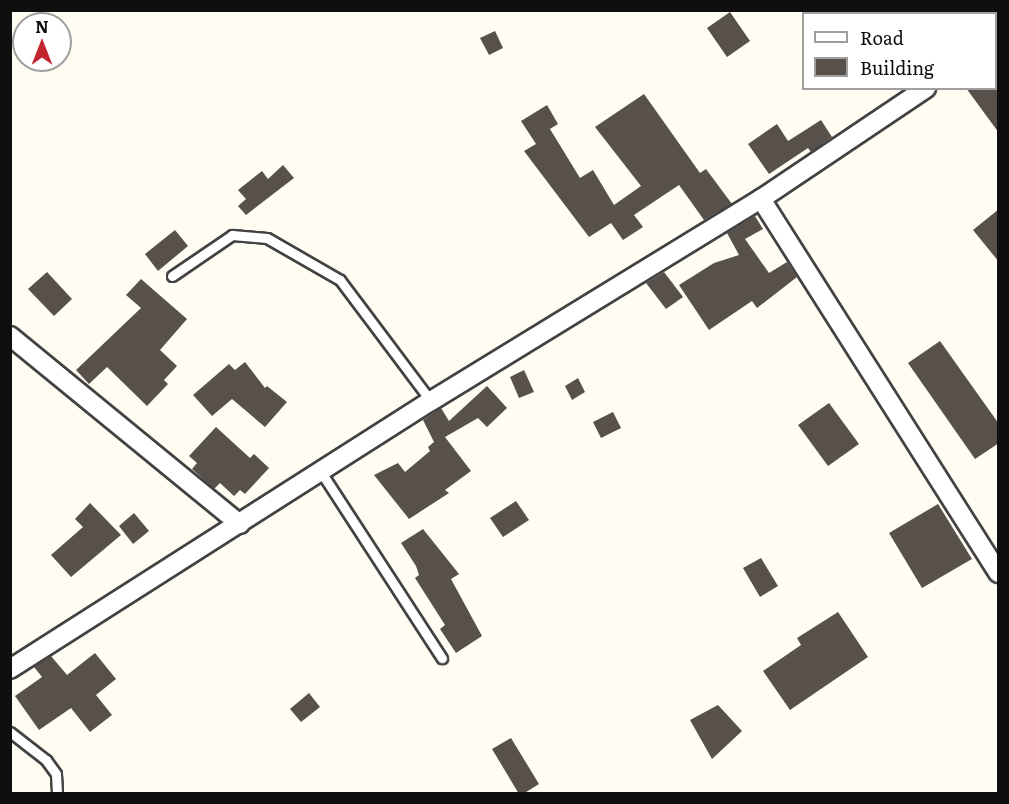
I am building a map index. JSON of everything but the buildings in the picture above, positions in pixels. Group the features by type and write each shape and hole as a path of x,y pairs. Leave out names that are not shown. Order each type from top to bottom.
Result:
{"street":[{"path":"10,669 431,401 761,199 923,90"},
{"path":"761,199 999,573"},
{"path":"10,336 240,524"}],"lane":[{"path":"172,276 232,235 267,238 340,280 431,401"},
{"path":"321,472 442,658"},
{"path":"10,732 46,760 56,774 57,794"}]}
